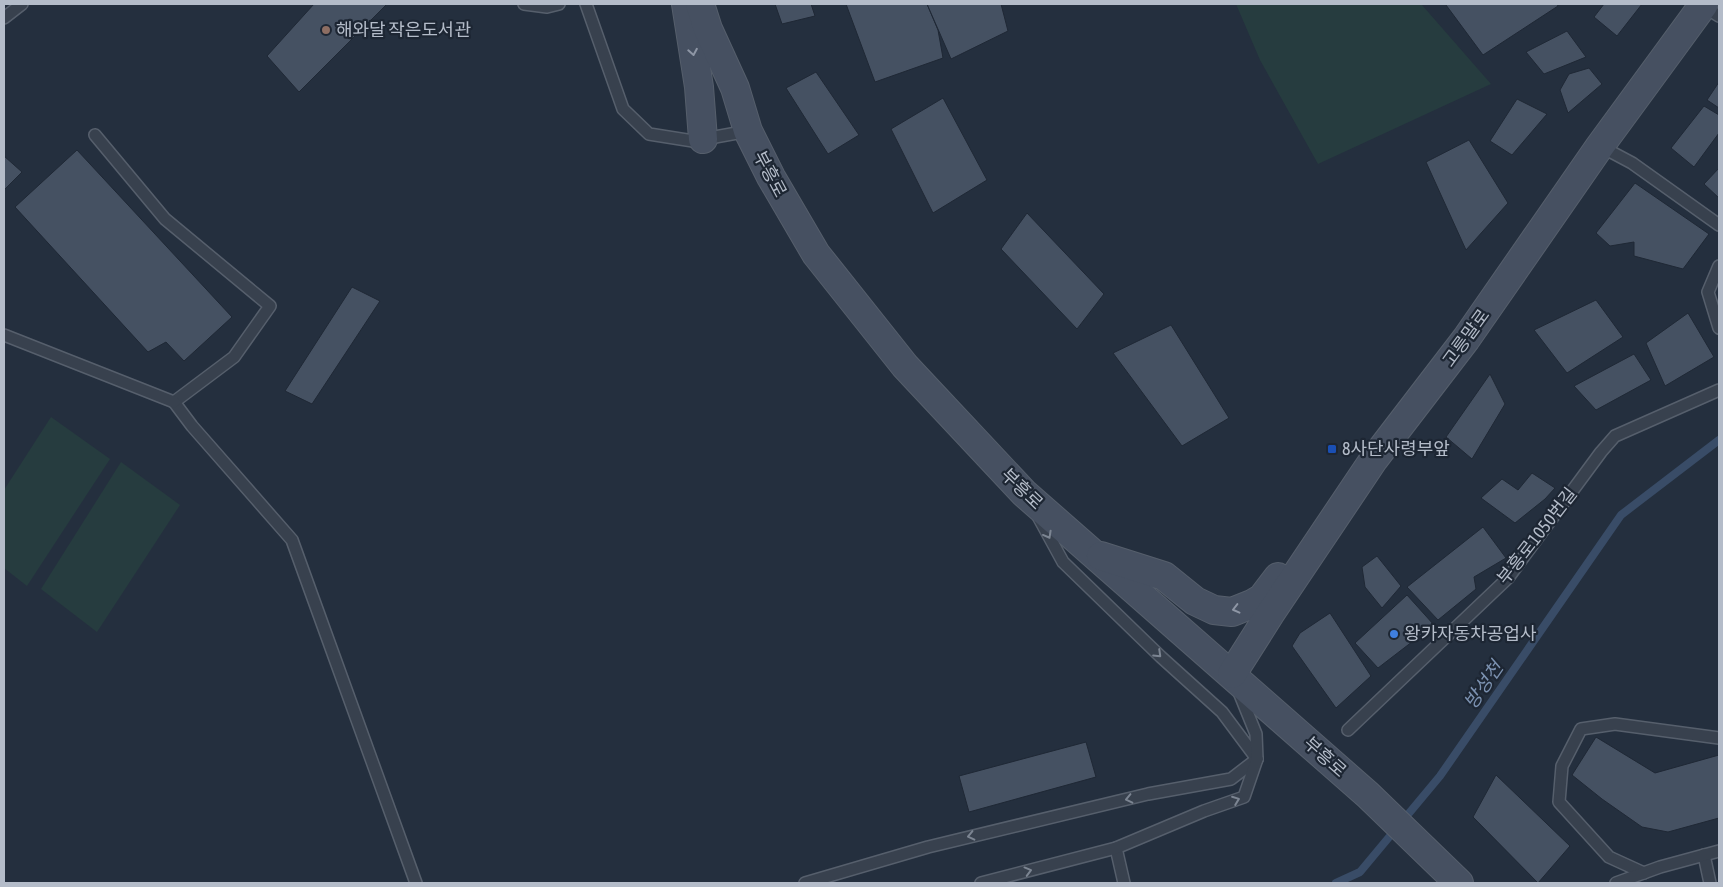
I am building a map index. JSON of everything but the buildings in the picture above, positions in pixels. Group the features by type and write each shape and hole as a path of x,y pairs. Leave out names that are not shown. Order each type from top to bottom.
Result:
{"main road":[{"path":"686,4 699,87 703,139"},
{"name":"부흥로","path":"700,4 708,29 734,88 748,131 771,177 816,254 905,366 1024,493 1368,795 1459,883"},
{"name":"고릉말로","path":"1232,674 1374,459 1466,339 1600,146 1709,9"},
{"path":"1092,552 1164,576 1195,601 1214,610 1232,612 1262,598 1302,544 1374,459"}],"lane":[{"path":"4,18 22,4"},
{"path":"524,4 547,7 559,4"},
{"path":"586,4 623,109 649,134 693,141 748,131"},
{"path":"95,135 164,219 270,306 234,357 174,402"},
{"path":"1600,146 1632,163 1719,225"},
{"path":"1719,266 1708,292 1719,328"},
{"path":"4,335 174,402 192,426 292,540 416,883"},
{"name":"부흥로1050번길","path":"1348,730 1508,578 1601,452 1615,436 1719,390"},
{"path":"1024,493 1063,562 1161,657 1222,712 1257,759"},
{"path":"980,883 1116,848 1204,811 1244,797 1257,759 1256,734 1232,674"},
{"path":"1644,873 1609,857 1560,802 1562,766 1581,729 1614,724 1719,738"},
{"path":"805,883 938,844 1148,794 1231,779 1257,759"},
{"path":"1116,848 1124,883"},
{"path":"1616,883 1719,851"},
{"path":"1704,855 1710,883"}],"green space":[{"path":"1236,4 1423,4 1491,84 1318,164 1260,60"},
{"path":"51,417 110,459 27,586 4,568 4,490"},
{"path":"121,462 180,505 97,632 41,589"}],"waterway":[{"name":"방성천","path":"1336,883 1360,872 1440,776 1621,515 1719,440"}],"place":[{"name":"해와달 작은도서관","path":"326,30"},
{"name":"8사단사령부앞","path":"1332,449"},
{"name":"왕카자동차공업사","path":"1394,634"}]}
